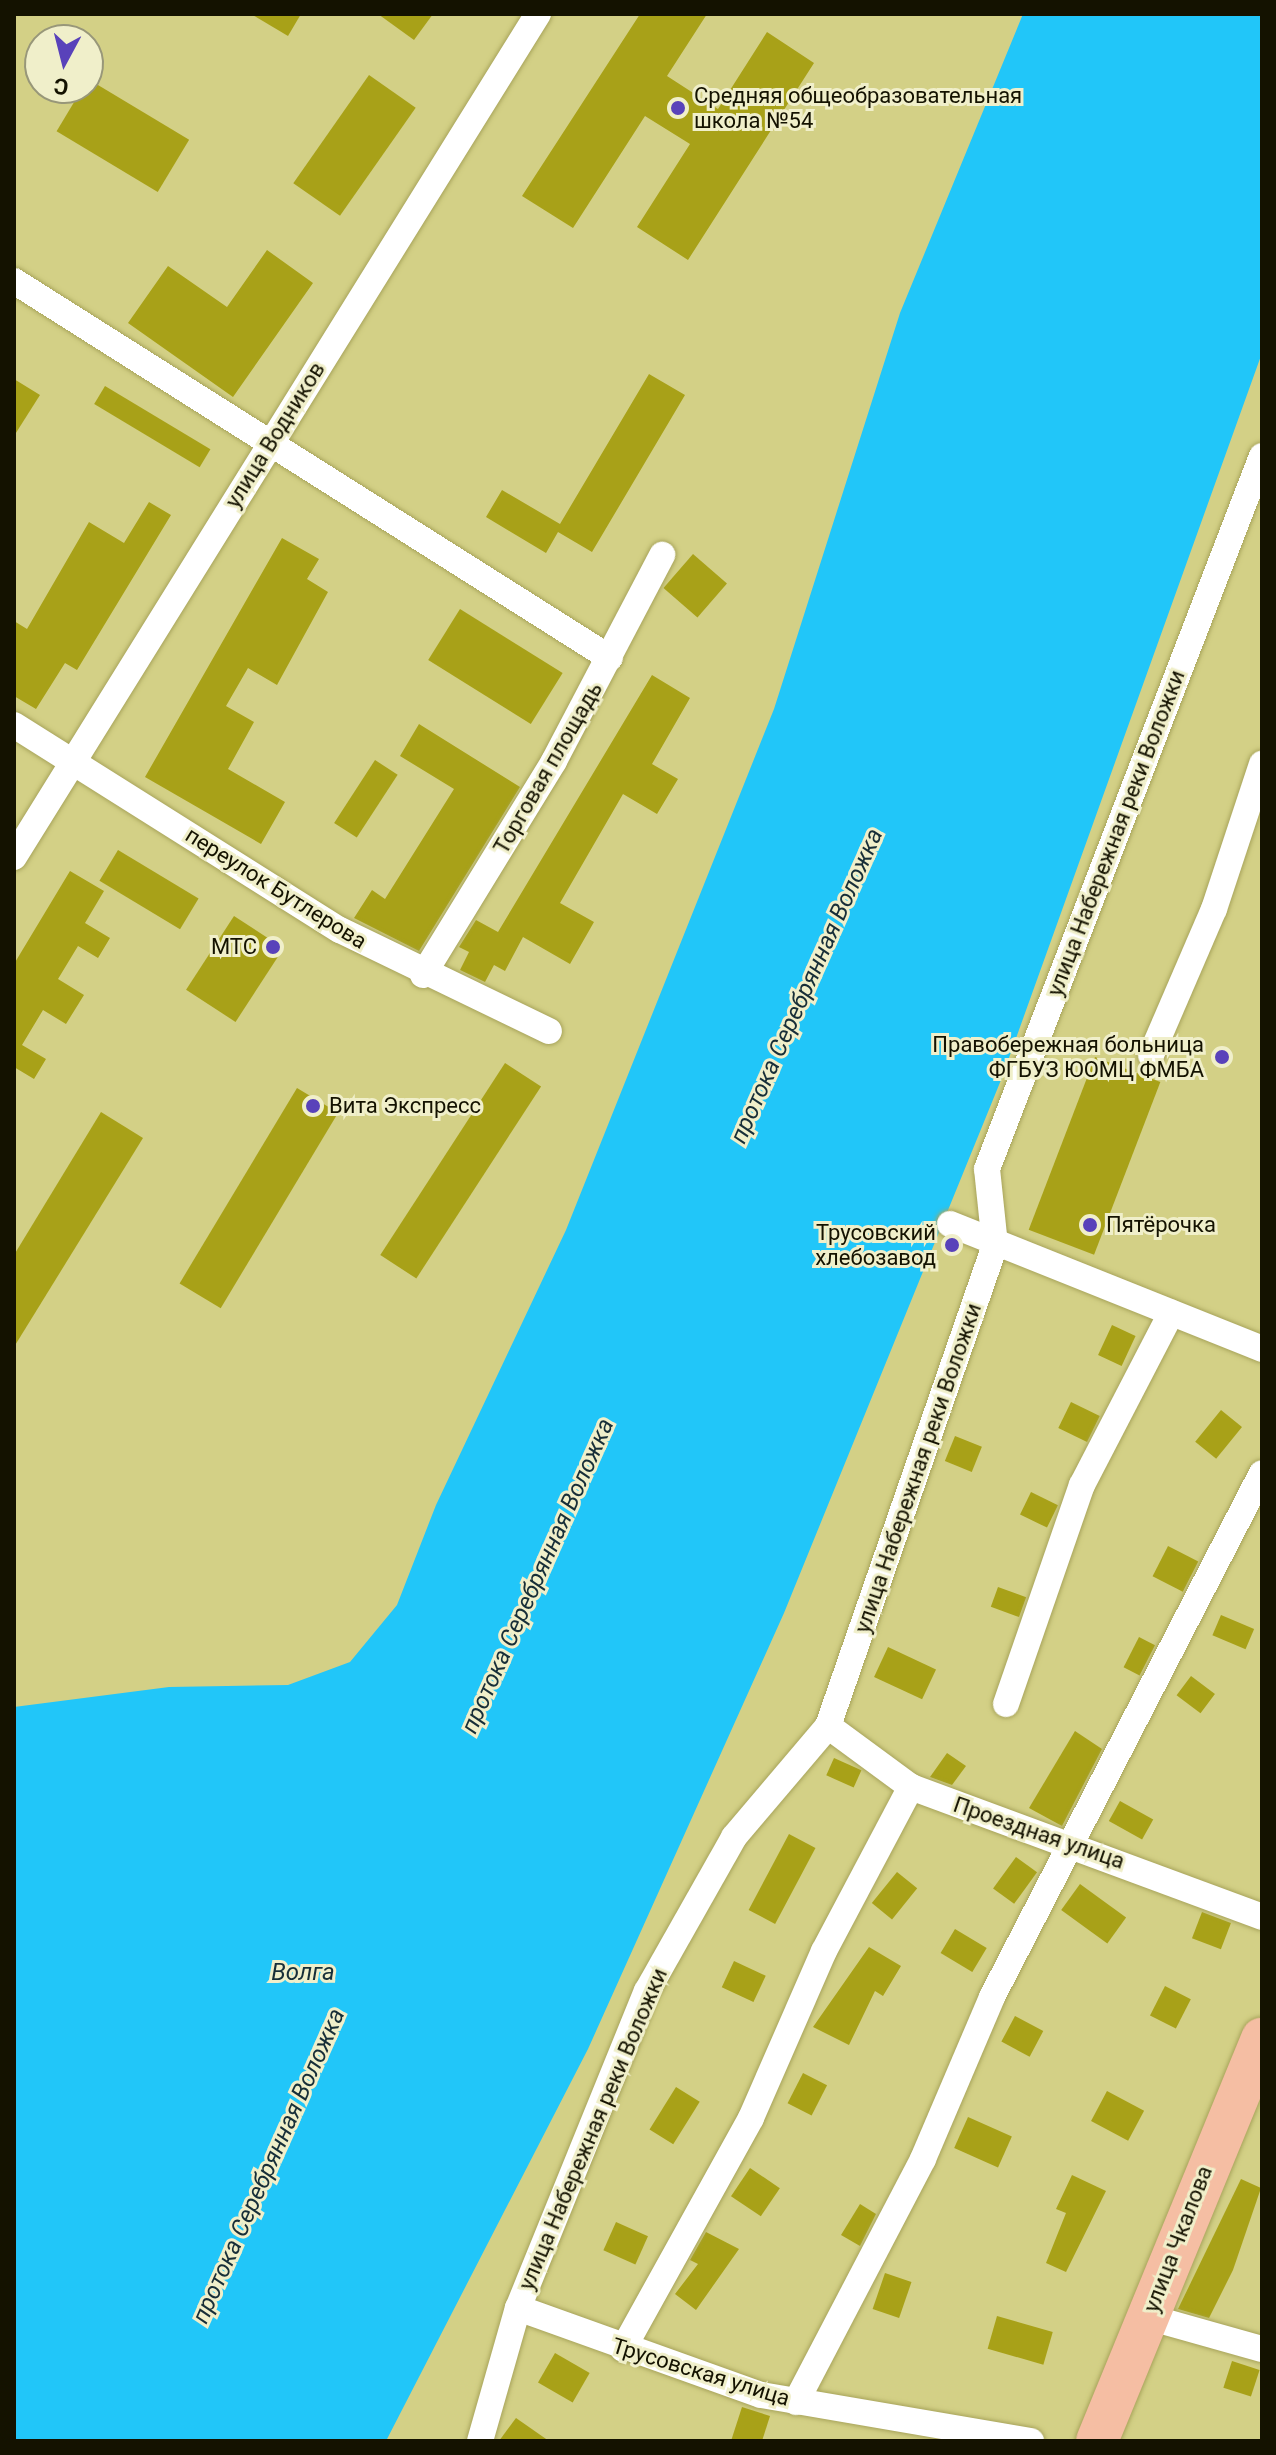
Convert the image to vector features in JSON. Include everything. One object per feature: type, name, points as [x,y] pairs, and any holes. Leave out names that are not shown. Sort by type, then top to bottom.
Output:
[{"type":"main road","name":"улица Чкалова","points":[[1097,2441],[1262,2038]]},
{"type":"street","name":"улица Водников","points":[[14,857],[538,14]]},
{"type":"street","points":[[14,281],[610,658]]},
{"type":"street","name":"улица Набережная реки Воложки","points":[[480,2441],[518,2308],[647,1991],[734,1837],[828,1726],[995,1245],[987,1169],[1262,456]]},
{"type":"street","name":"Торговая площадь","points":[[423,975],[610,658],[662,555]]},
{"type":"street","name":"переулок Бутлерова","points":[[14,725],[423,975],[549,1031]]},
{"type":"street","points":[[1151,1055],[1214,909],[1262,764]]},
{"type":"street","points":[[950,1224],[995,1245],[1262,1349]]},
{"type":"street","points":[[1006,1704],[1082,1485],[1171,1313]]},
{"type":"street","points":[[796,2402],[923,2159],[992,1997],[1077,1842],[1262,1473]]},
{"type":"street","name":"Проездная улица","points":[[828,1726],[911,1787],[1077,1842],[1262,1917]]},
{"type":"street","points":[[623,2349],[751,2118],[824,1951],[911,1787]]},
{"type":"street","name":"Трусовская улица","points":[[518,2308],[623,2349],[796,2402],[1031,2441]]},
{"type":"street","points":[[1148,2317],[1262,2349]]},
{"type":"water","name":"Волга","points":[[1023,14],[1262,14],[1262,353],[1001,1080],[784,1613],[588,2049],[386,2441],[14,2441],[14,1707],[169,1687],[288,1685],[350,1662],[397,1605],[436,1505],[566,1230],[774,709],[900,313]]},
{"type":"building","points":[[251,14],[301,14],[288,36]]},
{"type":"building","points":[[378,14],[433,14],[414,40]]},
{"type":"building","points":[[640,14],[707,14],[667,76],[718,109],[767,32],[814,63],[688,260],[637,227],[690,144],[645,116],[573,228],[522,196]]},
{"type":"building","points":[[369,75],[416,108],[340,216],[293,183]]},
{"type":"building","points":[[104,89],[189,140],[158,192],[57,131],[73,104],[104,104]]},
{"type":"building","points":[[267,250],[313,283],[233,397],[128,323],[168,266],[227,307]]},
{"type":"building","points":[[649,374],[685,395],[592,552],[558,532],[546,553],[486,517],[502,490],[560,524]]},
{"type":"building","points":[[14,379],[40,395],[14,436]]},
{"type":"building","points":[[105,386],[210,449],[200,467],[94,404]]},
{"type":"building","points":[[149,502],[171,515],[77,670],[65,663],[36,709],[14,696],[14,621],[27,629],[89,522],[124,543]]},
{"type":"building","points":[[282,538],[319,559],[307,579],[328,592],[277,685],[248,668],[226,706],[254,722],[228,769],[285,802],[261,844],[145,777]]},
{"type":"building","points":[[693,554],[727,584],[697,617],[663,588]]},
{"type":"building","points":[[460,609],[563,673],[531,724],[428,660]]},
{"type":"building","points":[[652,675],[690,698],[652,764],[678,779],[657,814],[623,794],[560,903],[594,922],[570,964],[523,937],[505,971],[494,965],[485,982],[460,970],[469,952],[459,947],[476,920],[498,932]]},
{"type":"building","points":[[419,724],[520,787],[419,951],[354,918],[372,890],[385,899],[454,789],[400,756]]},
{"type":"building","points":[[375,760],[398,775],[357,838],[334,823]]},
{"type":"building","points":[[118,850],[199,898],[180,929],[99,881]]},
{"type":"building","points":[[70,871],[104,891],[85,923],[110,938],[98,958],[78,946],[58,979],[84,995],[66,1024],[43,1010],[22,1045],[46,1059],[34,1079],[14,1067],[14,964]]},
{"type":"building","points":[[234,916],[283,948],[236,1022],[186,990]]},
{"type":"building","points":[[1095,1057],[1160,1082],[1094,1255],[1029,1230]]},
{"type":"building","points":[[505,1063],[541,1086],[416,1278],[380,1255]]},
{"type":"building","points":[[297,1088],[338,1113],[221,1308],[180,1283]]},
{"type":"building","points":[[101,1112],[143,1138],[14,1347],[14,1255]]},
{"type":"building","points":[[1112,1325],[1136,1336],[1122,1366],[1098,1355]]},
{"type":"building","points":[[1071,1402],[1100,1416],[1087,1442],[1058,1428]]},
{"type":"building","points":[[1221,1410],[1242,1427],[1216,1459],[1195,1442]]},
{"type":"building","points":[[955,1436],[982,1447],[972,1472],[945,1461]]},
{"type":"building","points":[[1031,1492],[1058,1505],[1047,1528],[1020,1514]]},
{"type":"building","points":[[1168,1546],[1198,1561],[1183,1592],[1153,1576]]},
{"type":"building","points":[[998,1587],[1026,1597],[1019,1617],[991,1607]]},
{"type":"building","points":[[1221,1615],[1254,1629],[1246,1649],[1212,1635]]},
{"type":"building","points":[[1139,1637],[1155,1645],[1140,1675],[1124,1667]]},
{"type":"building","points":[[888,1647],[936,1669],[922,1699],[874,1677]]},
{"type":"building","points":[[1191,1676],[1215,1694],[1201,1713],[1177,1695]]},
{"type":"building","points":[[1075,1731],[1102,1749],[1062,1826],[1029,1808]]},
{"type":"building","points":[[947,1753],[966,1766],[952,1785],[930,1777]]},
{"type":"building","points":[[834,1758],[861,1770],[854,1788],[826,1775]]},
{"type":"building","points":[[1120,1801],[1153,1819],[1142,1840],[1109,1821]]},
{"type":"building","points":[[789,1834],[815,1848],[775,1924],[749,1910]]},
{"type":"building","points":[[1016,1857],[1037,1872],[1014,1904],[993,1889]]},
{"type":"building","points":[[897,1872],[917,1888],[892,1919],[872,1903]]},
{"type":"building","points":[[1080,1884],[1126,1918],[1107,1943],[1061,1910]]},
{"type":"building","points":[[1202,1912],[1231,1923],[1221,1949],[1192,1938]]},
{"type":"building","points":[[955,1929],[987,1948],[972,1972],[941,1953]]},
{"type":"building","points":[[869,1947],[901,1966],[883,1996],[875,1991],[849,2045],[813,2027]]},
{"type":"building","points":[[734,1961],[766,1976],[753,2002],[722,1987]]},
{"type":"building","points":[[1165,1986],[1191,1999],[1176,2029],[1150,2015]]},
{"type":"building","points":[[1015,2016],[1043,2031],[1030,2057],[1001,2042]]},
{"type":"building","points":[[803,2073],[827,2085],[812,2116],[788,2103]]},
{"type":"building","points":[[676,2087],[700,2102],[673,2144],[650,2129]]},
{"type":"building","points":[[1107,2091],[1144,2111],[1128,2141],[1091,2121]]},
{"type":"building","points":[[968,2117],[1012,2137],[998,2168],[954,2148]]},
{"type":"building","points":[[750,2168],[780,2188],[761,2216],[731,2196]]},
{"type":"building","points":[[1072,2175],[1106,2191],[1066,2272],[1046,2263],[1066,2213],[1056,2209]]},
{"type":"building","points":[[1241,2179],[1261,2188],[1233,2270],[1209,2318],[1178,2309]]},
{"type":"building","points":[[860,2204],[876,2214],[860,2246],[841,2235]]},
{"type":"building","points":[[616,2222],[648,2236],[635,2265],[603,2250]]},
{"type":"building","points":[[706,2232],[739,2249],[696,2310],[675,2294],[698,2264],[690,2260]]},
{"type":"building","points":[[885,2273],[911,2282],[899,2318],[873,2309]]},
{"type":"building","points":[[997,2316],[1053,2332],[1043,2365],[988,2349]]},
{"type":"building","points":[[555,2353],[590,2373],[573,2402],[538,2382]]},
{"type":"building","points":[[1232,2361],[1260,2370],[1251,2397],[1223,2388]]},
{"type":"building","points":[[742,2407],[770,2416],[762,2441],[731,2441]]},
{"type":"building","points":[[516,2418],[549,2441],[499,2441]]},
{"type":"place","name":"Средняя общеобразовательная школа №54","points":[[678,108]]},
{"type":"place","name":"МТС","points":[[273,947]]},
{"type":"place","name":"Правобережная больница ФГБУЗ ЮОМЦ ФМБА","points":[[1222,1057]]},
{"type":"place","name":"Вита Экспресс","points":[[313,1106]]},
{"type":"place","name":"Пятёрочка","points":[[1090,1225]]},
{"type":"place","name":"Трусовский хлебозавод","points":[[952,1245]]},
{"type":"water label","name":"протока Серебрянная Воложка","points":[[807,986]]},
{"type":"water label","name":"протока Серебрянная Воложка","points":[[538,1576]]},
{"type":"water label","name":"протока Серебрянная Воложка","points":[[269,2166]]}]
